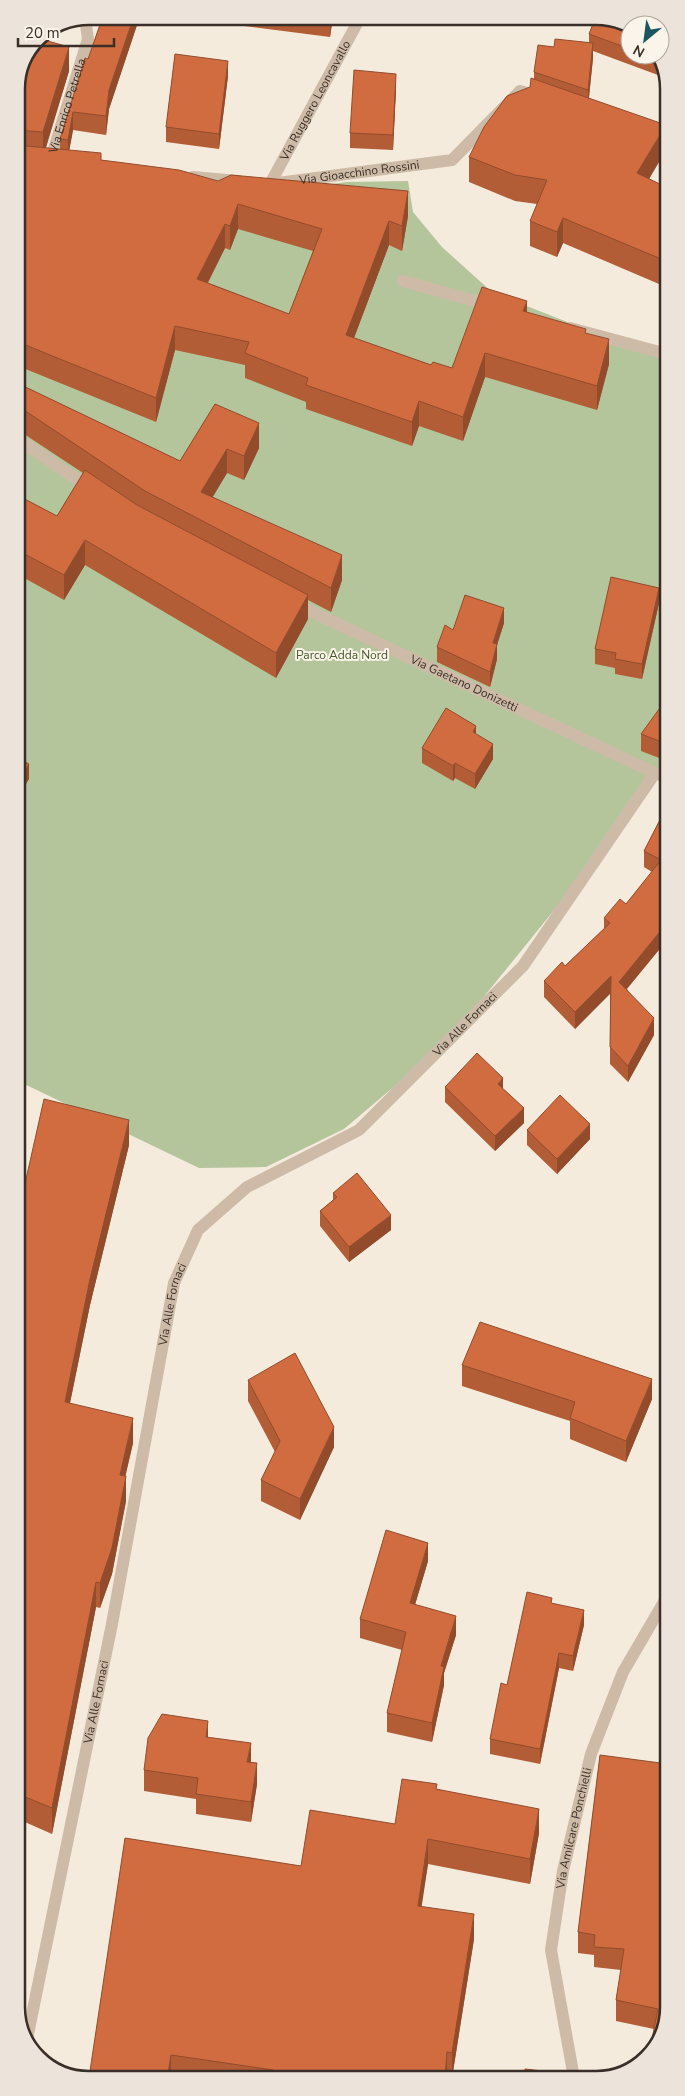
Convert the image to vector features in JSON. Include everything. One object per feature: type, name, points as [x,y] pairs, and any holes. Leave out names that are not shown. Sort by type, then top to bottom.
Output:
[{"type":"street","name":"Via Enrico Petrella","points":[[33,163],[54,165],[88,39],[87,25]]},
{"type":"street","name":"Via Ruggero Leoncavallo","points":[[260,183],[356,25]]},
{"type":"street","name":"Via Gioacchino Rossini","points":[[183,176],[260,183],[452,160],[520,91],[548,100]]},
{"type":"street","points":[[402,281],[506,310]]},
{"type":"street","points":[[554,323],[660,352]]},
{"type":"street","points":[[25,443],[103,496]]},
{"type":"street","name":"Via Gaetano Donizetti","points":[[286,599],[654,773]]},
{"type":"street","points":[[654,773],[660,775]]},
{"type":"street","name":"Via Alle Fornaci","points":[[29,2029],[112,1624],[174,1284],[198,1230],[247,1187],[359,1130],[522,966],[654,773]]},
{"type":"street","name":"Via Amilcare Ponchielli","points":[[573,2071],[551,1950],[562,1871],[594,1745],[623,1672],[660,1609]]},
{"type":"green space","name":"Parco Adda Nord","points":[[25,167],[282,190],[347,182],[408,181],[413,212],[442,247],[493,293],[660,358],[660,776],[640,804],[448,1041],[344,1129],[266,1167],[199,1168],[25,1084]]},
{"type":"building","points":[[100,25],[131,25],[109,90],[106,116],[73,112],[68,140],[60,139],[85,58],[88,59]]},
{"type":"building","points":[[592,25],[609,26],[620,30],[620,45],[589,34]]},
{"type":"building","points":[[555,39],[593,43],[588,90],[534,72],[538,45],[554,47]]},
{"type":"building","points":[[47,41],[69,47],[43,132],[25,131],[25,89],[26,76],[30,64],[36,53]]},
{"type":"building","points":[[175,54],[228,61],[219,134],[166,127]]},
{"type":"building","points":[[354,70],[396,74],[393,135],[350,133]]},
{"type":"building","points":[[531,78],[660,123],[660,135],[637,173],[660,184],[660,258],[563,218],[557,232],[530,221],[547,180],[515,175],[469,157],[484,127],[507,96],[530,87]]},
{"type":"building","points":[[25,146],[101,153],[101,160],[179,170],[218,181],[231,175],[408,191],[402,226],[389,221],[346,335],[431,365],[433,362],[452,368],[482,287],[527,301],[523,311],[586,329],[585,333],[609,339],[597,386],[485,353],[463,417],[419,401],[412,422],[306,385],[308,378],[245,353],[249,342],[175,326],[156,398],[25,345]],"holes":[[[238,204],[322,229],[289,314],[197,279],[225,224],[230,226]]]},
{"type":"building","points":[[25,387],[180,461],[215,404],[259,423],[244,456],[227,449],[201,492],[342,555],[331,588],[145,491],[25,411]]},
{"type":"building","points":[[85,470],[137,505],[308,595],[276,653],[85,540],[64,575],[25,554],[25,499],[57,516]]},
{"type":"building","points":[[611,577],[659,588],[642,664],[615,659],[616,653],[595,649]]},
{"type":"building","points":[[465,595],[504,608],[493,643],[497,644],[490,672],[437,647],[445,625],[453,630]]},
{"type":"building","points":[[446,708],[476,726],[473,732],[493,744],[475,774],[455,763],[453,766],[422,748]]},
{"type":"building","points":[[660,708],[660,741],[641,734]]},
{"type":"building","points":[[25,762],[29,764],[25,771]]},
{"type":"building","points":[[660,820],[660,859],[644,851]]},
{"type":"building","points":[[660,861],[660,932],[619,982],[654,1018],[628,1066],[610,1047],[611,976],[575,1012],[544,981],[562,962],[565,966],[610,923],[604,918],[620,899],[626,904]]},
{"type":"building","points":[[477,1053],[503,1078],[498,1084],[524,1108],[495,1136],[445,1087]]},
{"type":"building","points":[[560,1095],[590,1124],[557,1159],[527,1130]]},
{"type":"building","points":[[44,1099],[129,1120],[90,1279],[65,1402],[133,1418],[120,1475],[126,1476],[112,1548],[100,1583],[96,1582],[52,1808],[25,1797],[25,1184]]},
{"type":"building","points":[[357,1173],[391,1215],[349,1247],[320,1211],[337,1197],[333,1193]]},
{"type":"building","points":[[480,1322],[652,1379],[626,1441],[570,1418],[575,1402],[462,1365]]},
{"type":"building","points":[[295,1353],[334,1427],[300,1499],[261,1480],[280,1441],[248,1380]]},
{"type":"building","points":[[386,1530],[428,1543],[410,1603],[456,1616],[441,1666],[444,1667],[432,1723],[387,1713],[406,1632],[360,1619]]},
{"type":"building","points":[[527,1592],[552,1598],[551,1603],[584,1610],[573,1656],[559,1653],[540,1749],[490,1739],[501,1683],[507,1685]]},
{"type":"building","points":[[162,1714],[208,1721],[206,1737],[251,1743],[247,1762],[257,1763],[251,1802],[196,1794],[198,1778],[144,1770],[148,1738]]},
{"type":"building","points":[[600,1755],[660,1763],[660,2008],[657,2028],[652,2037],[658,2009],[616,2000],[624,1949],[594,1947],[595,1935],[578,1932]]},
{"type":"building","points":[[402,1779],[437,1784],[436,1789],[539,1809],[530,1859],[428,1839],[418,1906],[474,1914],[452,2053],[447,2052],[446,2071],[273,2071],[171,2055],[168,2071],[90,2071],[125,1838],[301,1866],[310,1810],[395,1824]]},
{"type":"building","points":[[525,2069],[542,2071],[525,2071]]}]
